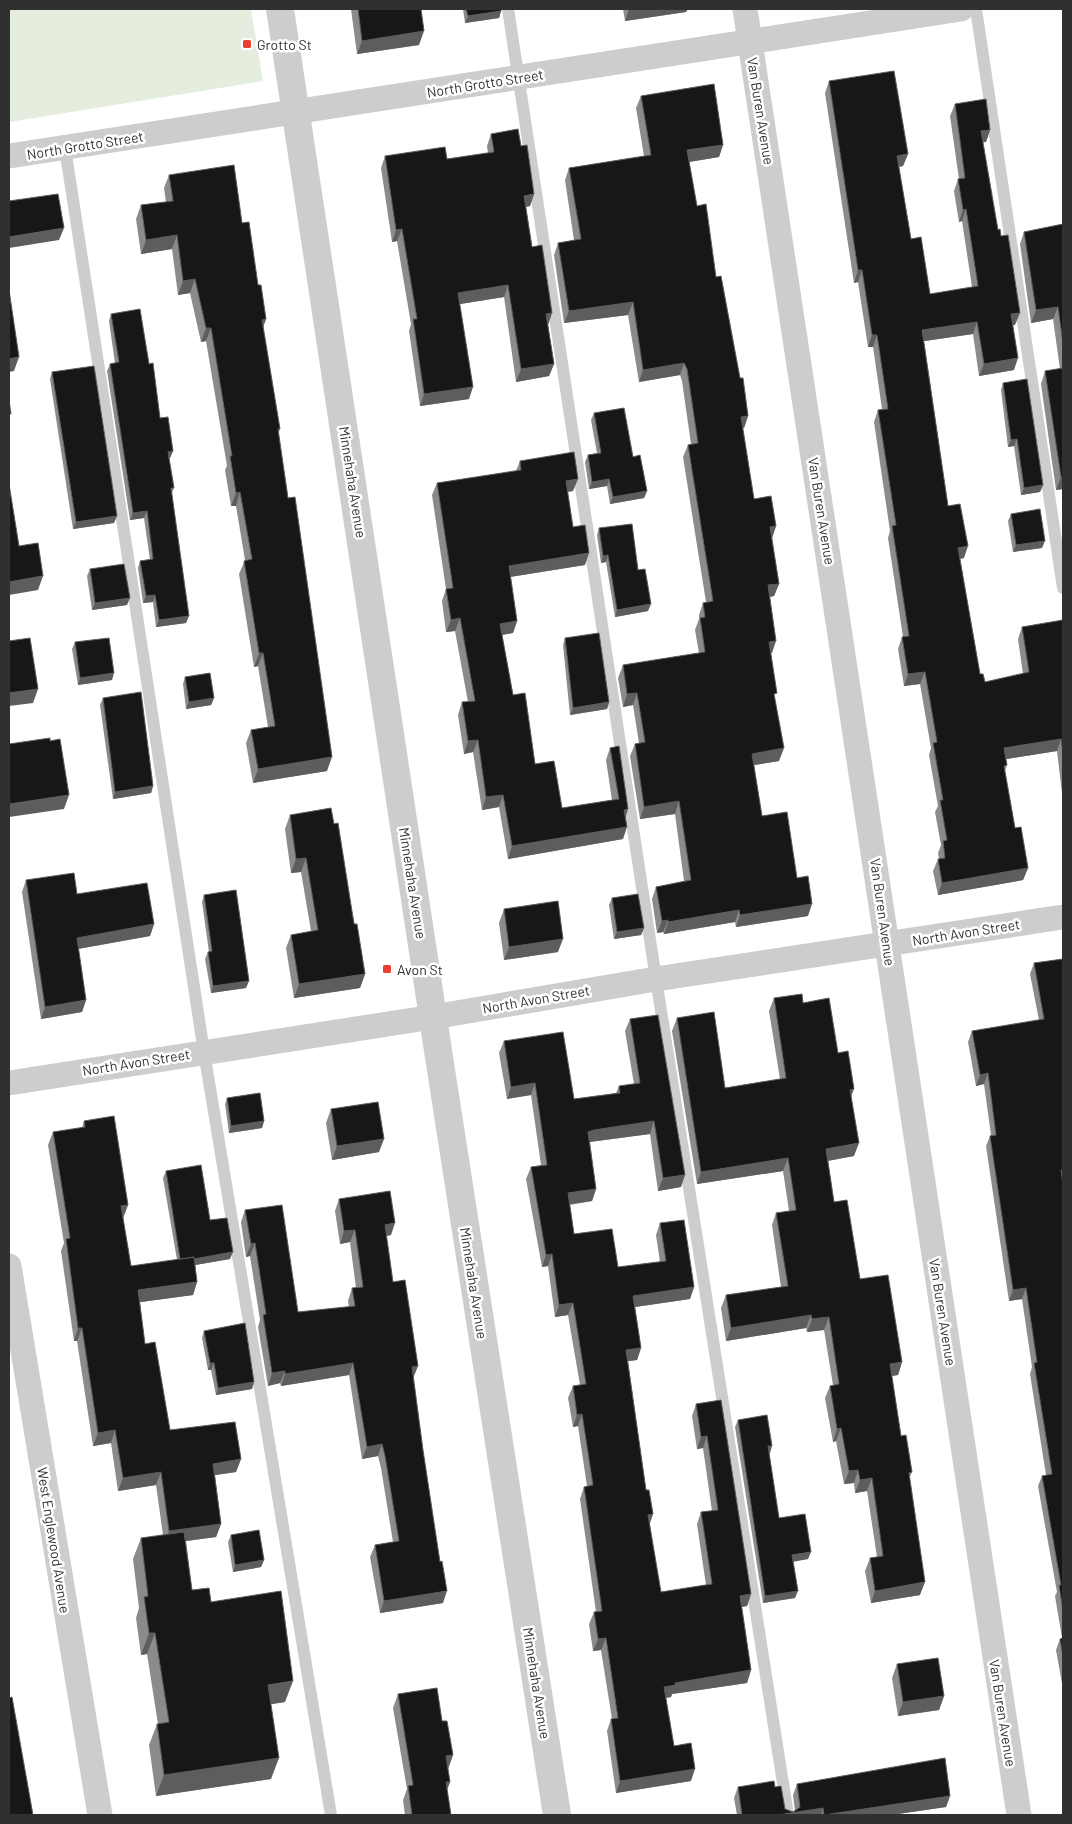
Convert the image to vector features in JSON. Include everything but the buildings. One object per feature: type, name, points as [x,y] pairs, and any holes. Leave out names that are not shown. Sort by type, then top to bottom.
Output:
[{"type":"street","name":"Minnehaha Avenue","points":[[280,9],[433,1017],[557,1815]]},
{"type":"street","name":"Van Buren Avenue","points":[[745,9],[888,944],[1018,1815]]},
{"type":"street","name":"North Grotto Street","points":[[9,156],[961,9]]},
{"type":"street","name":"North Avon Street","points":[[9,1082],[433,1017],[656,979],[1063,917]]},
{"type":"street","name":"West Englewood Avenue","points":[[9,1266],[100,1815]]},
{"type":"lane","points":[[508,9],[656,979],[788,1815]]},
{"type":"lane","points":[[976,9],[1063,588]]},
{"type":"lane","points":[[65,148],[204,1052],[331,1815]]},
{"type":"green space","points":[[9,9],[251,9],[263,81],[9,122]]},
{"type":"place","name":"Grotto St","points":[[247,44]]},
{"type":"place","name":"Avon St","points":[[387,969]]}]
